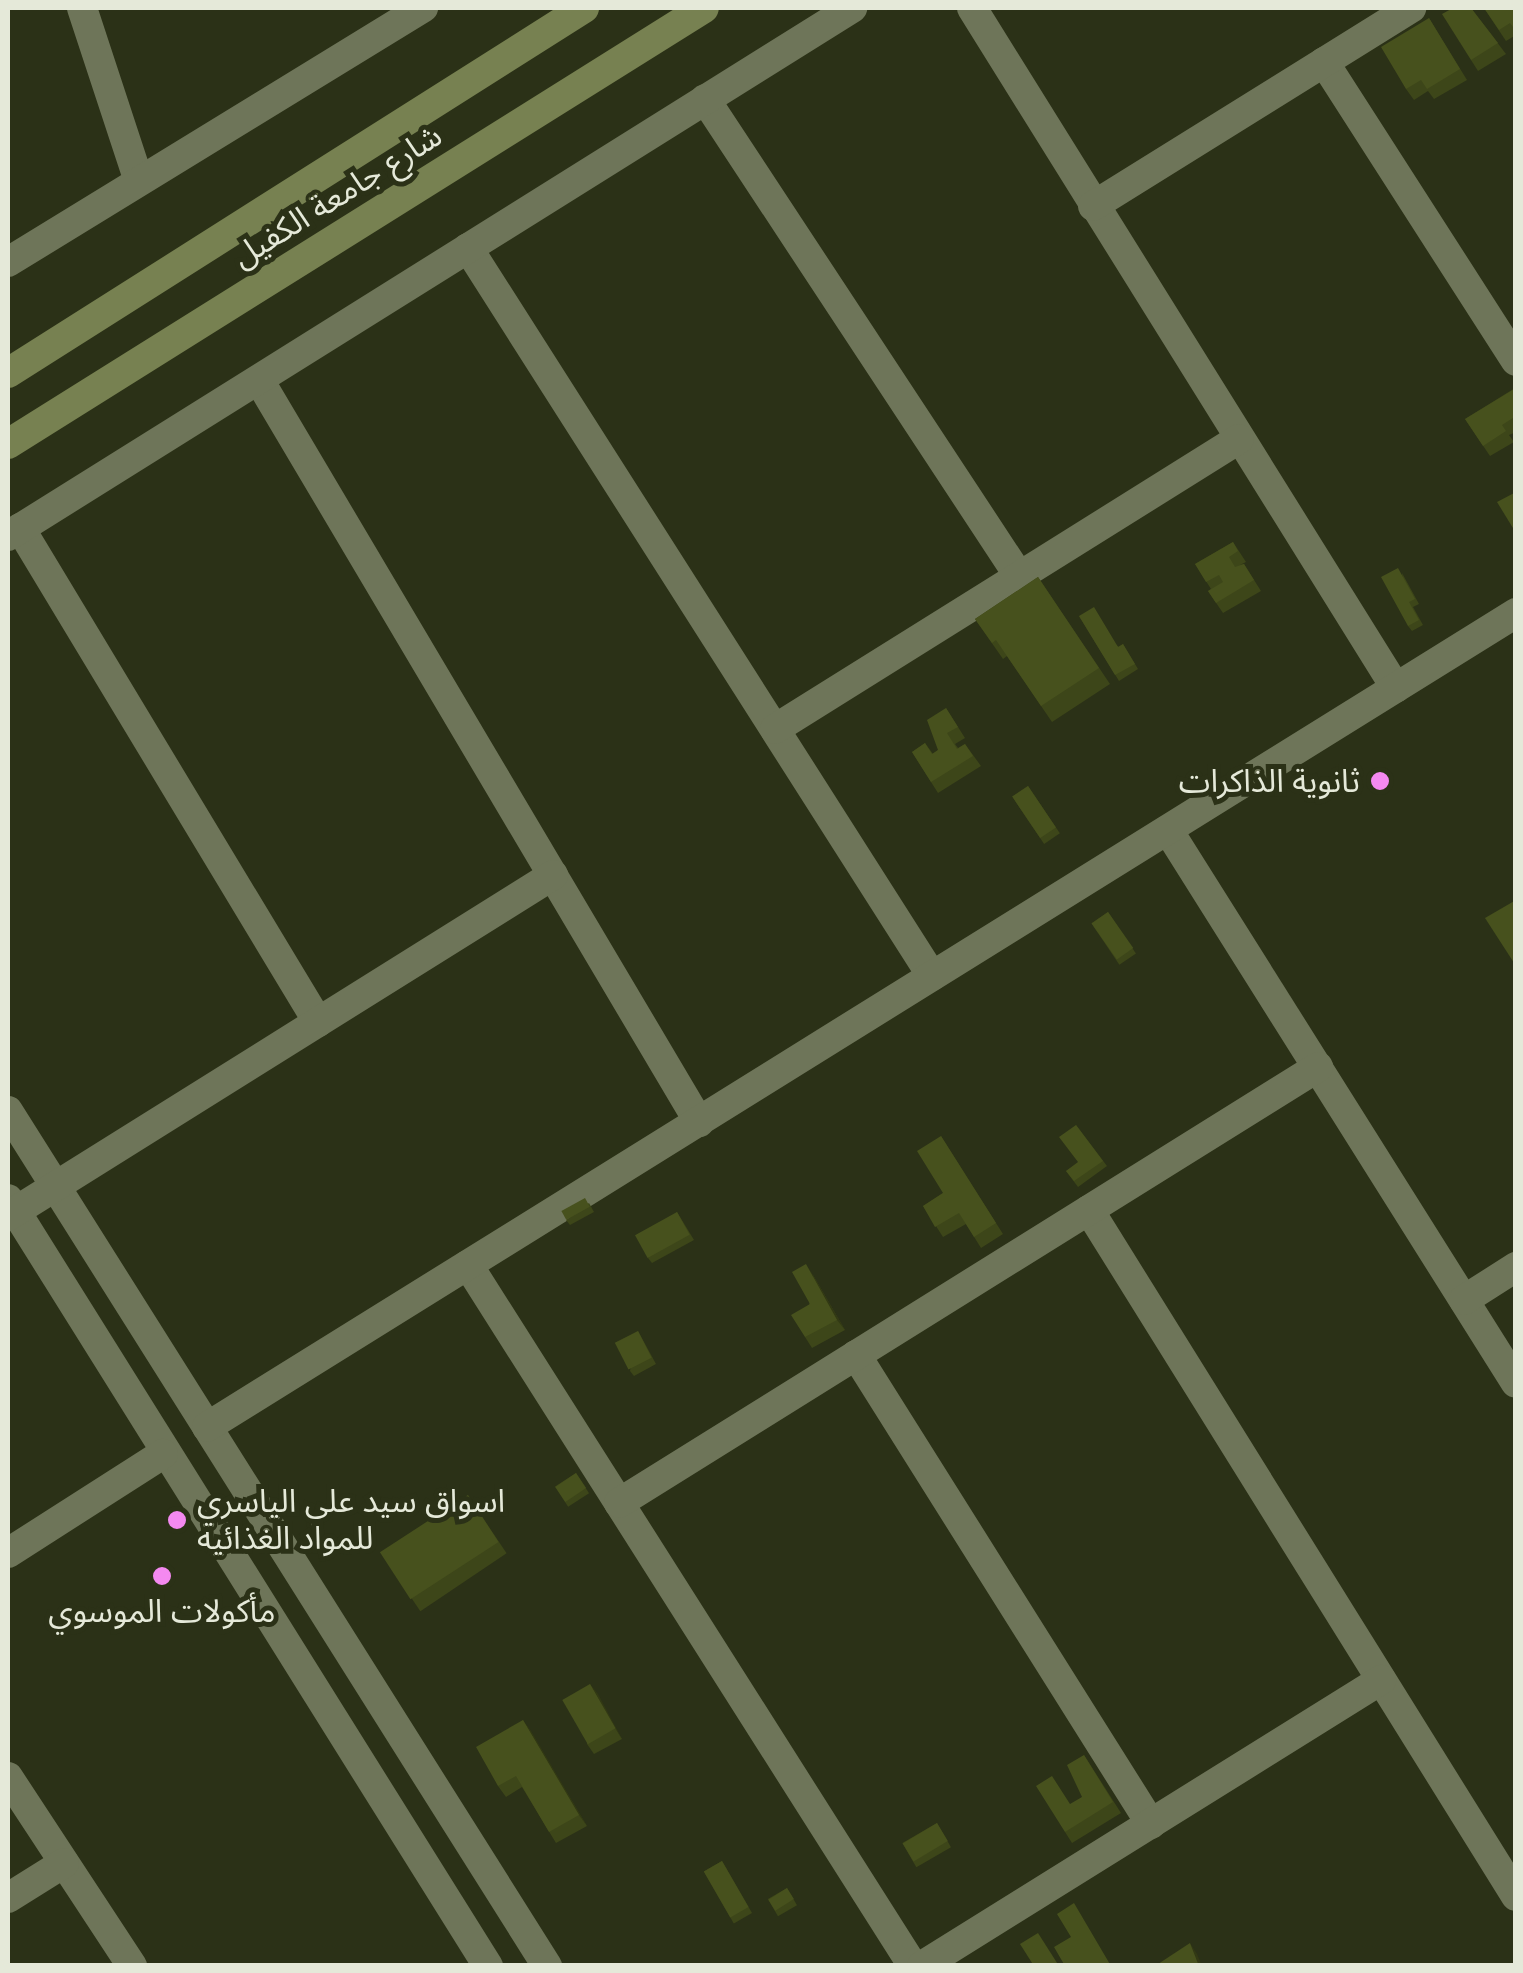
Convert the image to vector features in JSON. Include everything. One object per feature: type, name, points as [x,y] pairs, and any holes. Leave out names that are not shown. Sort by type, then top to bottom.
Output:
[{"type":"main road","name":"شارع جامعة الكفيل","points":[[8,372],[584,8]]},
{"type":"main road","name":"شارع جامعة الكفيل","points":[[8,444],[704,8]]},
{"type":"street","points":[[82,8],[139,181]]},
{"type":"street","points":[[8,262],[139,181],[372,22],[423,8]]},
{"type":"street","points":[[318,1022],[14,532],[852,8]]},
{"type":"street","points":[[972,8],[1396,688]]},
{"type":"street","points":[[1093,206],[1411,8]]},
{"type":"street","points":[[1324,62],[1516,361]]},
{"type":"street","points":[[706,100],[1019,576]]},
{"type":"street","points":[[468,248],[932,976]]},
{"type":"street","points":[[259,380],[698,1122]]},
{"type":"street","points":[[775,729],[1240,439]]},
{"type":"street","points":[[206,1427],[1516,613]]},
{"type":"street","points":[[1168,830],[1516,1383]]},
{"type":"street","points":[[488,1966],[10,1209],[55,1187],[552,876]]},
{"type":"street","points":[[619,1503],[1318,1068]]},
{"type":"street","points":[[8,1112],[547,1966]]},
{"type":"street","points":[[1089,1210],[1516,1896]]},
{"type":"street","points":[[468,1265],[913,1966]]},
{"type":"street","points":[[1464,1300],[1516,1267]]},
{"type":"street","points":[[856,1356],[1151,1824]]},
{"type":"street","points":[[8,1552],[162,1454]]},
{"type":"street","points":[[922,1966],[1382,1680]]},
{"type":"street","points":[[8,1776],[132,1966]]},
{"type":"street","points":[[8,1898],[64,1863]]},
{"type":"building","points":[[1453,8],[1471,8],[1498,43],[1471,60],[1442,14]]},
{"type":"building","points":[[1484,8],[1516,8],[1516,31],[1510,23],[1499,30]]},
{"type":"building","points":[[1429,18],[1460,69],[1427,89],[1421,80],[1406,89],[1381,47]]},
{"type":"building","points":[[1516,388],[1516,416],[1502,425],[1506,431],[1483,446],[1465,419]]},
{"type":"building","points":[[1516,492],[1516,533],[1497,502]]},
{"type":"building","points":[[1233,542],[1238,551],[1229,557],[1235,567],[1244,564],[1254,580],[1216,603],[1208,591],[1223,582],[1219,575],[1206,582],[1195,564]]},
{"type":"building","points":[[1398,568],[1415,599],[1409,602],[1419,620],[1408,626],[1381,577]]},
{"type":"building","points":[[1038,577],[1099,668],[1041,706],[996,640],[992,643],[975,619]]},
{"type":"building","points":[[1094,607],[1118,647],[1123,644],[1135,664],[1115,675],[1079,616]]},
{"type":"building","points":[[946,708],[958,727],[947,733],[957,749],[965,744],[973,756],[931,782],[912,752],[925,743],[932,754],[938,750],[927,720]]},
{"type":"building","points":[[1028,786],[1056,827],[1040,838],[1012,797]]},
{"type":"building","points":[[1516,900],[1516,966],[1485,918]]},
{"type":"building","points":[[1108,912],[1133,948],[1117,960],[1092,923]]},
{"type":"building","points":[[1076,1125],[1103,1161],[1074,1181],[1066,1171],[1078,1162],[1059,1137]]},
{"type":"building","points":[[941,1136],[996,1223],[974,1237],[959,1213],[935,1227],[923,1206],[943,1193],[917,1151]]},
{"type":"building","points":[[585,1198],[590,1207],[566,1220],[561,1211]]},
{"type":"building","points":[[677,1212],[690,1235],[648,1258],[635,1235]]},
{"type":"building","points":[[806,1264],[837,1320],[805,1337],[791,1315],[810,1304],[792,1272]]},
{"type":"building","points":[[638,1331],[652,1358],[628,1370],[615,1343]]},
{"type":"building","points":[[576,1473],[586,1488],[565,1502],[555,1487]]},
{"type":"building","points":[[468,1495],[498,1542],[410,1599],[380,1552]]},
{"type":"building","points":[[590,1684],[616,1728],[588,1744],[562,1700]]},
{"type":"building","points":[[523,1720],[579,1815],[549,1832],[516,1776],[498,1786],[476,1747]]},
{"type":"building","points":[[1084,1755],[1113,1802],[1065,1832],[1036,1786],[1052,1776],[1070,1804],[1082,1797],[1067,1765]]},
{"type":"building","points":[[937,1823],[948,1841],[914,1862],[903,1844]]},
{"type":"building","points":[[722,1861],[748,1907],[730,1917],[704,1872]]},
{"type":"building","points":[[787,1888],[794,1899],[775,1911],[768,1900]]},
{"type":"building","points":[[1074,1903],[1111,1966],[1065,1966],[1054,1947],[1071,1937],[1057,1914]]},
{"type":"building","points":[[1038,1933],[1059,1966],[1034,1966],[1020,1944]]},
{"type":"building","points":[[1190,1943],[1199,1966],[1155,1966]]},
{"type":"place","name":"ثانوية الذاكرات","points":[[1380,781]]},
{"type":"place","name":"اسواق سيد علي الياسري للمواد الغذائيه","points":[[177,1520]]},
{"type":"place","name":"مأكولات الموسوي","points":[[162,1576]]}]
